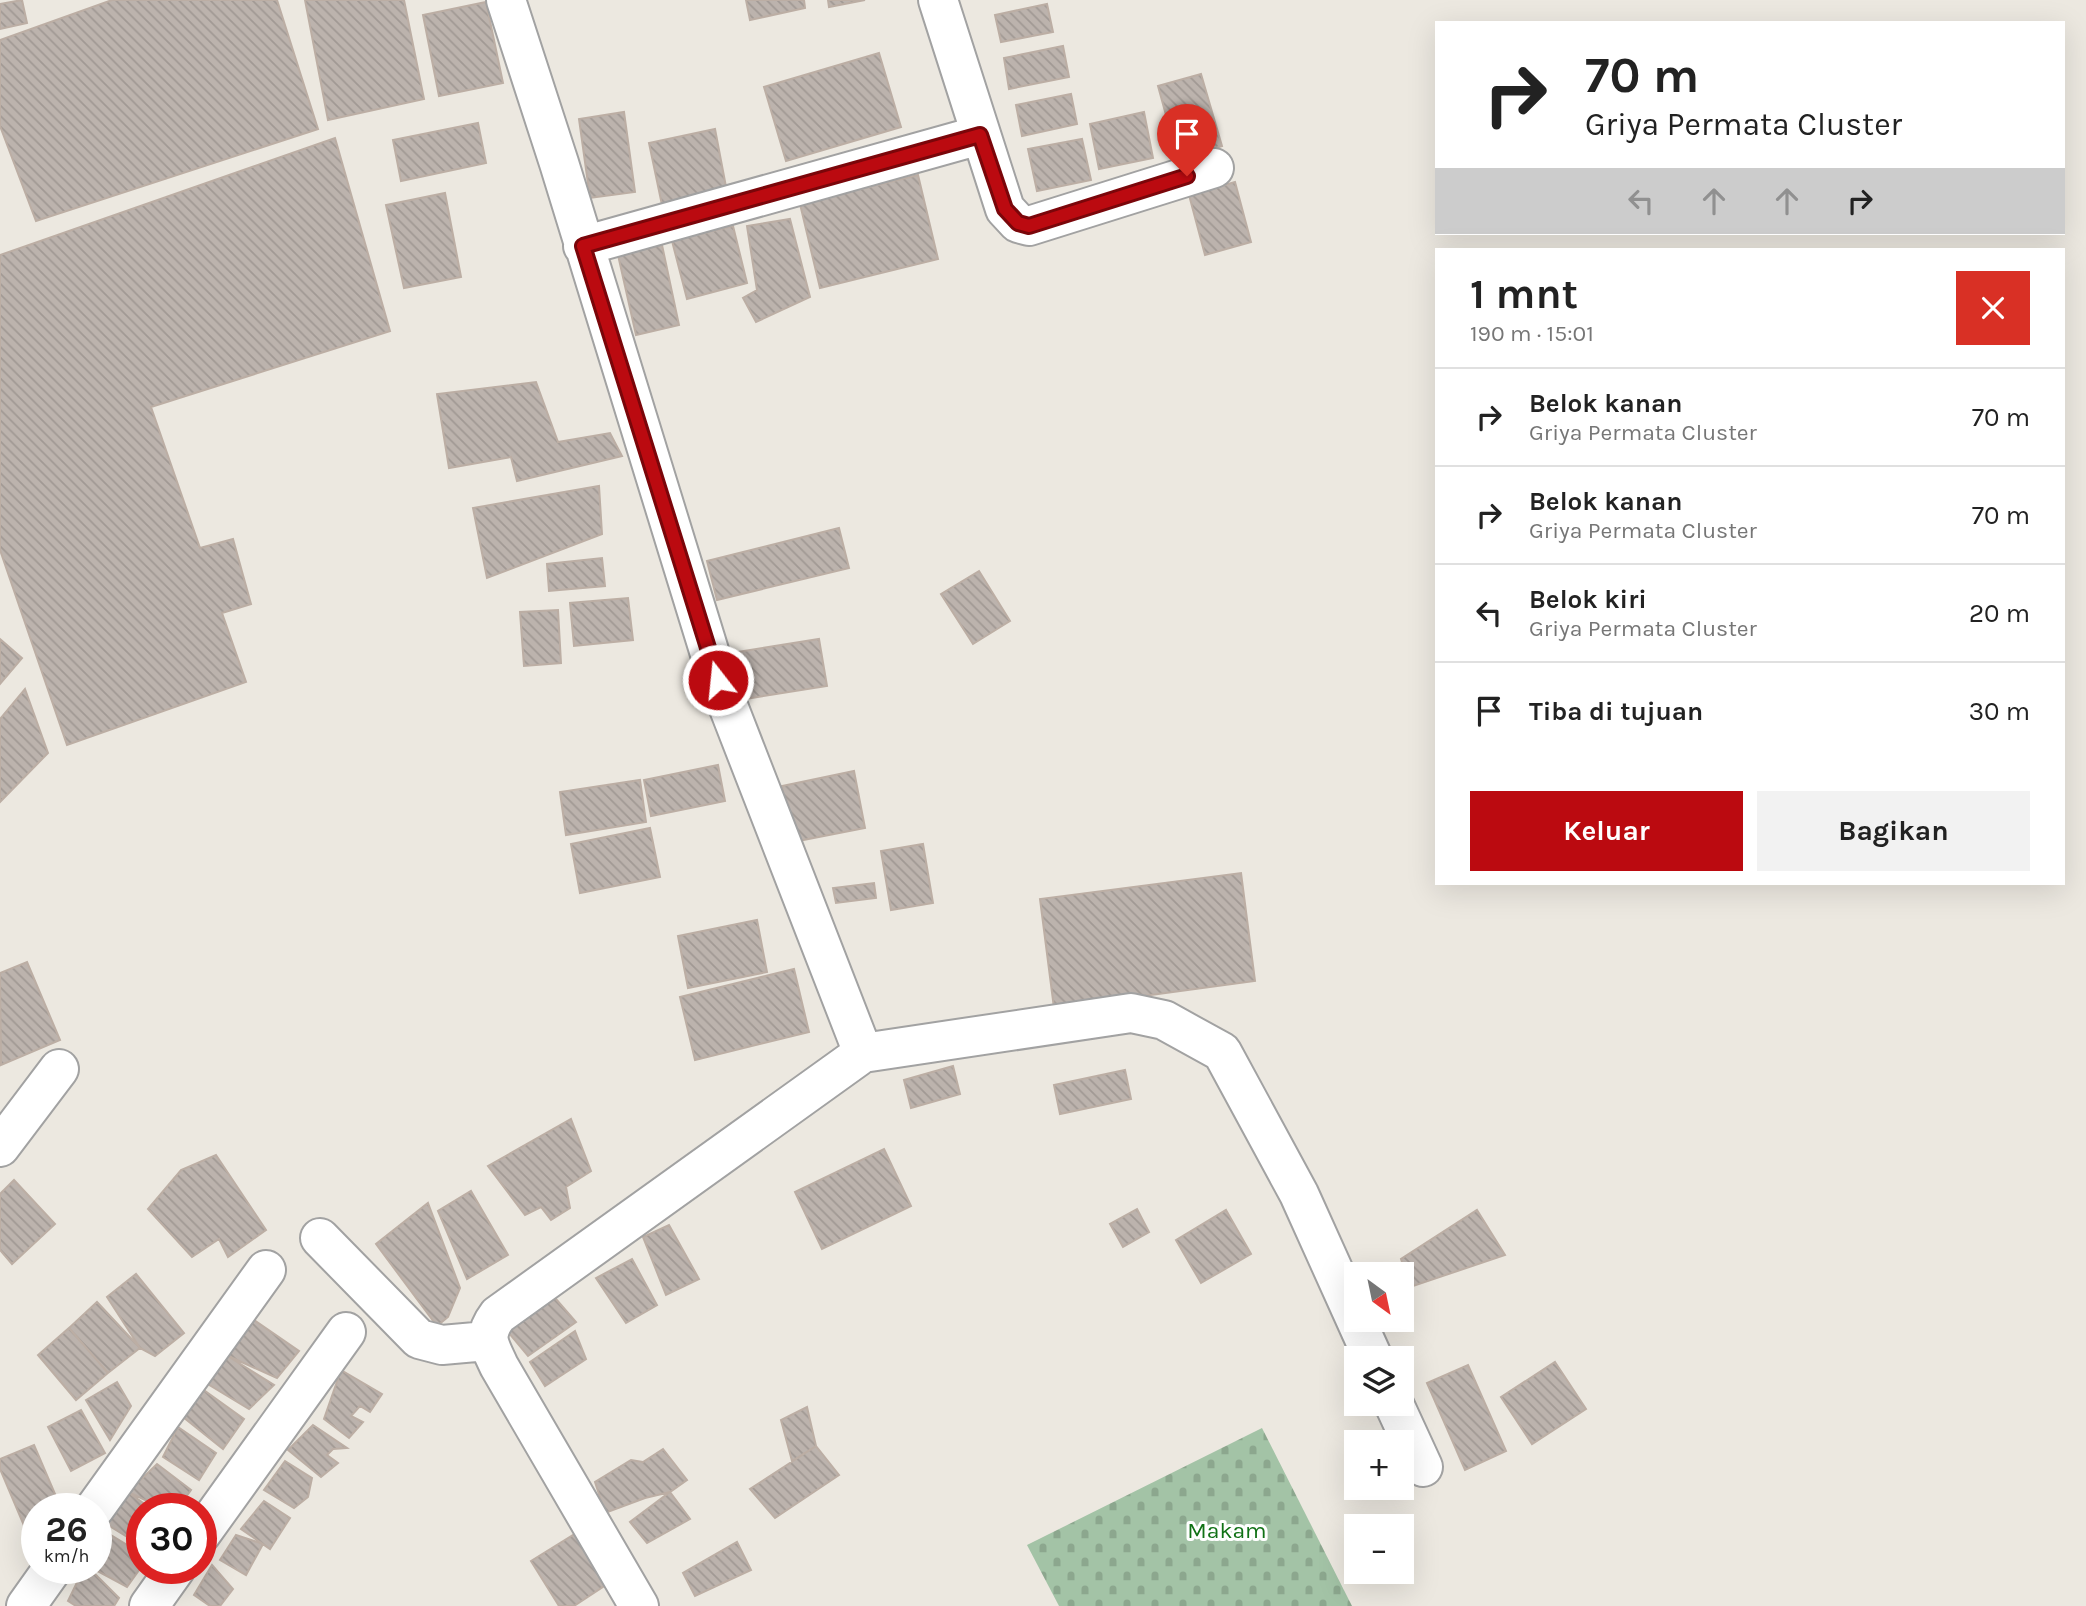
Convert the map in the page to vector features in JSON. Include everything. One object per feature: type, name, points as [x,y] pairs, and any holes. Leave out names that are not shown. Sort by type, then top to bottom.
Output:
[{"type":"street","points":[[506,0],[718,680],[863,1053]]},
{"type":"street","points":[[938,0],[1005,209],[1018,223],[1029,226],[1214,168]]},
{"type":"street","points":[[583,246],[980,135]]},
{"type":"street","points":[[639,1606],[499,1366],[487,1341],[491,1324],[498,1315],[863,1053],[1130,1013],[1164,1020],[1222,1052],[1299,1194],[1368,1346]]},
{"type":"street","points":[[0,1147],[59,1069]]},
{"type":"street","points":[[320,1238],[419,1339],[442,1345],[487,1341]]},
{"type":"street","points":[[106,1493],[266,1270]]},
{"type":"street","points":[[217,1512],[346,1332]]},
{"type":"street","points":[[1400,1416],[1423,1467]]},
{"type":"street","points":[[26,1606],[42,1584]]},
{"type":"street","points":[[149,1606],[165,1584]]},
{"type":"green space","name":"Makam","points":[[1262,1428],[1352,1606],[1059,1606],[1027,1545]]},
{"type":"building","points":[[22,0],[27,23],[0,29],[0,4]]},
{"type":"building","points":[[112,0],[277,0],[318,129],[36,221],[0,126],[0,40]]},
{"type":"building","points":[[305,0],[404,0],[424,99],[328,120]]},
{"type":"building","points":[[746,0],[804,0],[805,8],[750,20]]},
{"type":"building","points":[[828,0],[865,0],[829,7]]},
{"type":"building","points":[[486,2],[503,83],[439,96],[423,15]]},
{"type":"building","points":[[1047,4],[1053,32],[1001,42],[995,15]]},
{"type":"building","points":[[1063,46],[1069,77],[1009,89],[1004,58]]},
{"type":"building","points":[[879,53],[901,127],[786,161],[764,87]]},
{"type":"building","points":[[1201,74],[1222,146],[1178,159],[1158,86]]},
{"type":"building","points":[[1071,94],[1077,124],[1022,136],[1016,105]]},
{"type":"building","points":[[624,112],[635,192],[590,198],[579,119]]},
{"type":"building","points":[[1144,112],[1153,158],[1099,169],[1090,124]]},
{"type":"building","points":[[478,123],[486,163],[401,181],[393,140]]},
{"type":"building","points":[[715,129],[727,192],[662,205],[649,143]]},
{"type":"building","points":[[335,138],[390,331],[151,407],[200,548],[233,539],[251,604],[222,613],[246,682],[67,745],[0,550],[0,255]]},
{"type":"building","points":[[1082,139],[1091,180],[1037,191],[1028,149]]},
{"type":"building","points":[[918,175],[938,259],[820,288],[800,204]]},
{"type":"building","points":[[1235,182],[1251,242],[1205,255],[1189,195]]},
{"type":"building","points":[[445,193],[461,277],[404,288],[386,205]]},
{"type":"building","points":[[790,219],[810,297],[756,322],[743,298],[757,290],[747,226]]},
{"type":"building","points":[[733,226],[747,283],[687,299],[672,241]]},
{"type":"building","points":[[662,245],[679,325],[636,335],[618,255]]},
{"type":"building","points":[[536,382],[558,442],[610,433],[622,456],[517,481],[511,457],[449,468],[437,394]]},
{"type":"building","points":[[599,486],[602,534],[487,578],[473,508]]},
{"type":"building","points":[[839,528],[849,568],[717,600],[707,561]]},
{"type":"building","points":[[602,558],[605,586],[549,591],[547,564]]},
{"type":"building","points":[[979,571],[1010,621],[973,644],[941,594]]},
{"type":"building","points":[[628,598],[633,640],[574,646],[570,603]]},
{"type":"building","points":[[558,610],[561,663],[524,666],[520,612]]},
{"type":"building","points":[[0,639],[22,658],[0,684]]},
{"type":"building","points":[[819,639],[827,686],[739,700],[731,653]]},
{"type":"building","points":[[25,689],[48,753],[0,802],[0,719]]},
{"type":"building","points":[[718,765],[725,801],[651,816],[644,780]]},
{"type":"building","points":[[854,771],[865,828],[793,842],[782,786]]},
{"type":"building","points":[[640,780],[646,822],[566,835],[560,792]]},
{"type":"building","points":[[650,828],[660,877],[580,893],[571,844]]},
{"type":"building","points":[[923,844],[933,903],[891,910],[881,851]]},
{"type":"building","points":[[1241,873],[1255,981],[1054,1008],[1040,899]]},
{"type":"building","points":[[874,883],[876,898],[836,903],[833,888]]},
{"type":"building","points":[[757,920],[767,972],[688,988],[678,936]]},
{"type":"building","points":[[27,962],[60,1040],[1,1065],[0,973]]},
{"type":"building","points":[[794,969],[809,1032],[695,1060],[680,997]]},
{"type":"building","points":[[953,1066],[960,1094],[911,1108],[904,1080]]},
{"type":"building","points":[[1125,1070],[1131,1099],[1060,1114],[1054,1085]]},
{"type":"building","points":[[571,1119],[591,1171],[566,1187],[570,1208],[551,1220],[541,1207],[525,1215],[488,1166]]},
{"type":"building","points":[[884,1149],[911,1206],[822,1249],[795,1192]]},
{"type":"building","points":[[216,1155],[266,1230],[228,1257],[219,1239],[192,1257],[148,1209],[181,1170]]},
{"type":"building","points":[[14,1180],[55,1224],[12,1264],[0,1250],[0,1194]]},
{"type":"building","points":[[471,1191],[508,1255],[467,1279],[438,1211]]},
{"type":"building","points":[[428,1203],[460,1288],[448,1317],[437,1326],[376,1244]]},
{"type":"building","points":[[1137,1209],[1149,1232],[1123,1247],[1110,1224]]},
{"type":"building","points":[[1226,1210],[1251,1254],[1201,1283],[1176,1240]]},
{"type":"building","points":[[1477,1210],[1505,1255],[1414,1286],[1414,1262],[1402,1262],[1401,1259]]},
{"type":"building","points":[[669,1225],[699,1279],[666,1295],[643,1237]]},
{"type":"building","points":[[632,1259],[657,1305],[626,1323],[596,1278]]},
{"type":"building","points":[[136,1274],[184,1333],[155,1356],[140,1348],[107,1297]]},
{"type":"building","points":[[549,1291],[576,1322],[528,1356],[503,1326]]},
{"type":"building","points":[[97,1302],[140,1348],[108,1373],[69,1328]]},
{"type":"building","points":[[251,1318],[299,1351],[277,1378],[226,1355]]},
{"type":"building","points":[[69,1328],[108,1373],[76,1400],[38,1355]]},
{"type":"building","points":[[575,1331],[586,1359],[545,1386],[530,1362]]},
{"type":"building","points":[[226,1355],[274,1385],[249,1409],[206,1383]]},
{"type":"building","points":[[1555,1362],[1586,1409],[1532,1444],[1501,1397]]},
{"type":"building","points":[[1468,1365],[1506,1451],[1465,1470],[1427,1383]]},
{"type":"building","points":[[341,1370],[382,1394],[370,1412],[360,1406],[351,1416],[363,1422],[349,1438],[324,1419]]},
{"type":"building","points":[[117,1382],[131,1406],[110,1440],[86,1400]]},
{"type":"building","points":[[201,1388],[244,1419],[223,1449],[183,1417]]},
{"type":"building","points":[[807,1407],[816,1446],[792,1461],[781,1420]]},
{"type":"building","points":[[81,1410],[105,1453],[71,1471],[48,1427]]},
{"type":"building","points":[[313,1425],[347,1448],[333,1449],[327,1455],[338,1463],[321,1477],[288,1450]]},
{"type":"building","points":[[178,1427],[216,1453],[199,1480],[163,1457]]},
{"type":"building","points":[[34,1445],[55,1493],[21,1493],[21,1519],[0,1469],[0,1459]]},
{"type":"building","points":[[816,1446],[839,1475],[775,1518],[750,1489]]},
{"type":"building","points":[[663,1449],[687,1480],[670,1492],[605,1513],[595,1482],[631,1460],[643,1462]]},
{"type":"building","points":[[285,1461],[312,1478],[308,1497],[294,1508],[264,1490]]},
{"type":"building","points":[[157,1464],[191,1490],[189,1493],[128,1492]]},
{"type":"building","points":[[670,1492],[690,1519],[647,1543],[630,1522]]},
{"type":"building","points":[[126,1494],[126,1536],[112,1528],[112,1511]]},
{"type":"building","points":[[264,1501],[290,1518],[270,1549],[241,1529]]},
{"type":"building","points":[[578,1532],[609,1583],[574,1606],[559,1606],[531,1561]]},
{"type":"building","points":[[236,1535],[263,1544],[246,1575],[220,1560]]},
{"type":"building","points":[[112,1536],[126,1544],[126,1584],[129,1584],[127,1587],[112,1579]]},
{"type":"building","points":[[737,1542],[751,1570],[695,1596],[683,1573]]},
{"type":"building","points":[[217,1571],[233,1589],[220,1606],[210,1606],[194,1595],[201,1584],[217,1584]]},
{"type":"building","points":[[76,1584],[105,1584],[119,1598],[114,1606],[76,1606],[68,1601]]},
{"type":"route","points":[[718,680],[583,246],[980,135],[1005,209],[1018,223],[1029,226],[1187,176]]}]
